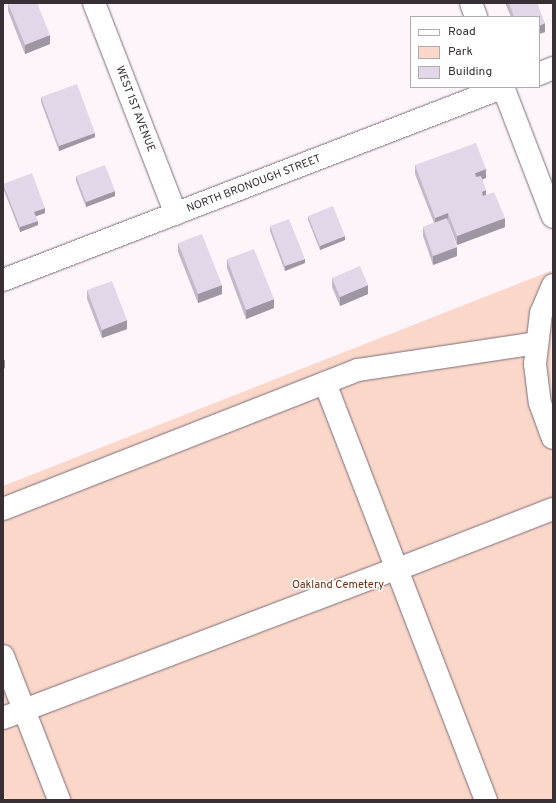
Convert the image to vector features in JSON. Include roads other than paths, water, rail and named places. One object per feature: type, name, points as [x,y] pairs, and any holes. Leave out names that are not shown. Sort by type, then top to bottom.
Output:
[{"type":"main road","name":"WEST 1ST AVENUE","points":[[94,3],[176,214]]},
{"type":"main road","points":[[471,3],[476,16]]},
{"type":"main road","points":[[540,74],[553,68]]},
{"type":"main road","name":"NORTH BRONOUGH STREET","points":[[3,280],[500,88]]},
{"type":"main road","points":[[503,88],[553,217]]},
{"type":"main road","points":[[553,285],[541,313],[537,342],[537,388],[553,438]]},
{"type":"main road","points":[[3,509],[358,370],[537,342]]},
{"type":"main road","points":[[325,383],[486,800]]},
{"type":"main road","points":[[3,718],[553,509]]},
{"type":"main road","points":[[3,656],[59,800]]},
{"type":"park label","name":"Oakland Cemetery","points":[[338,585]]}]
